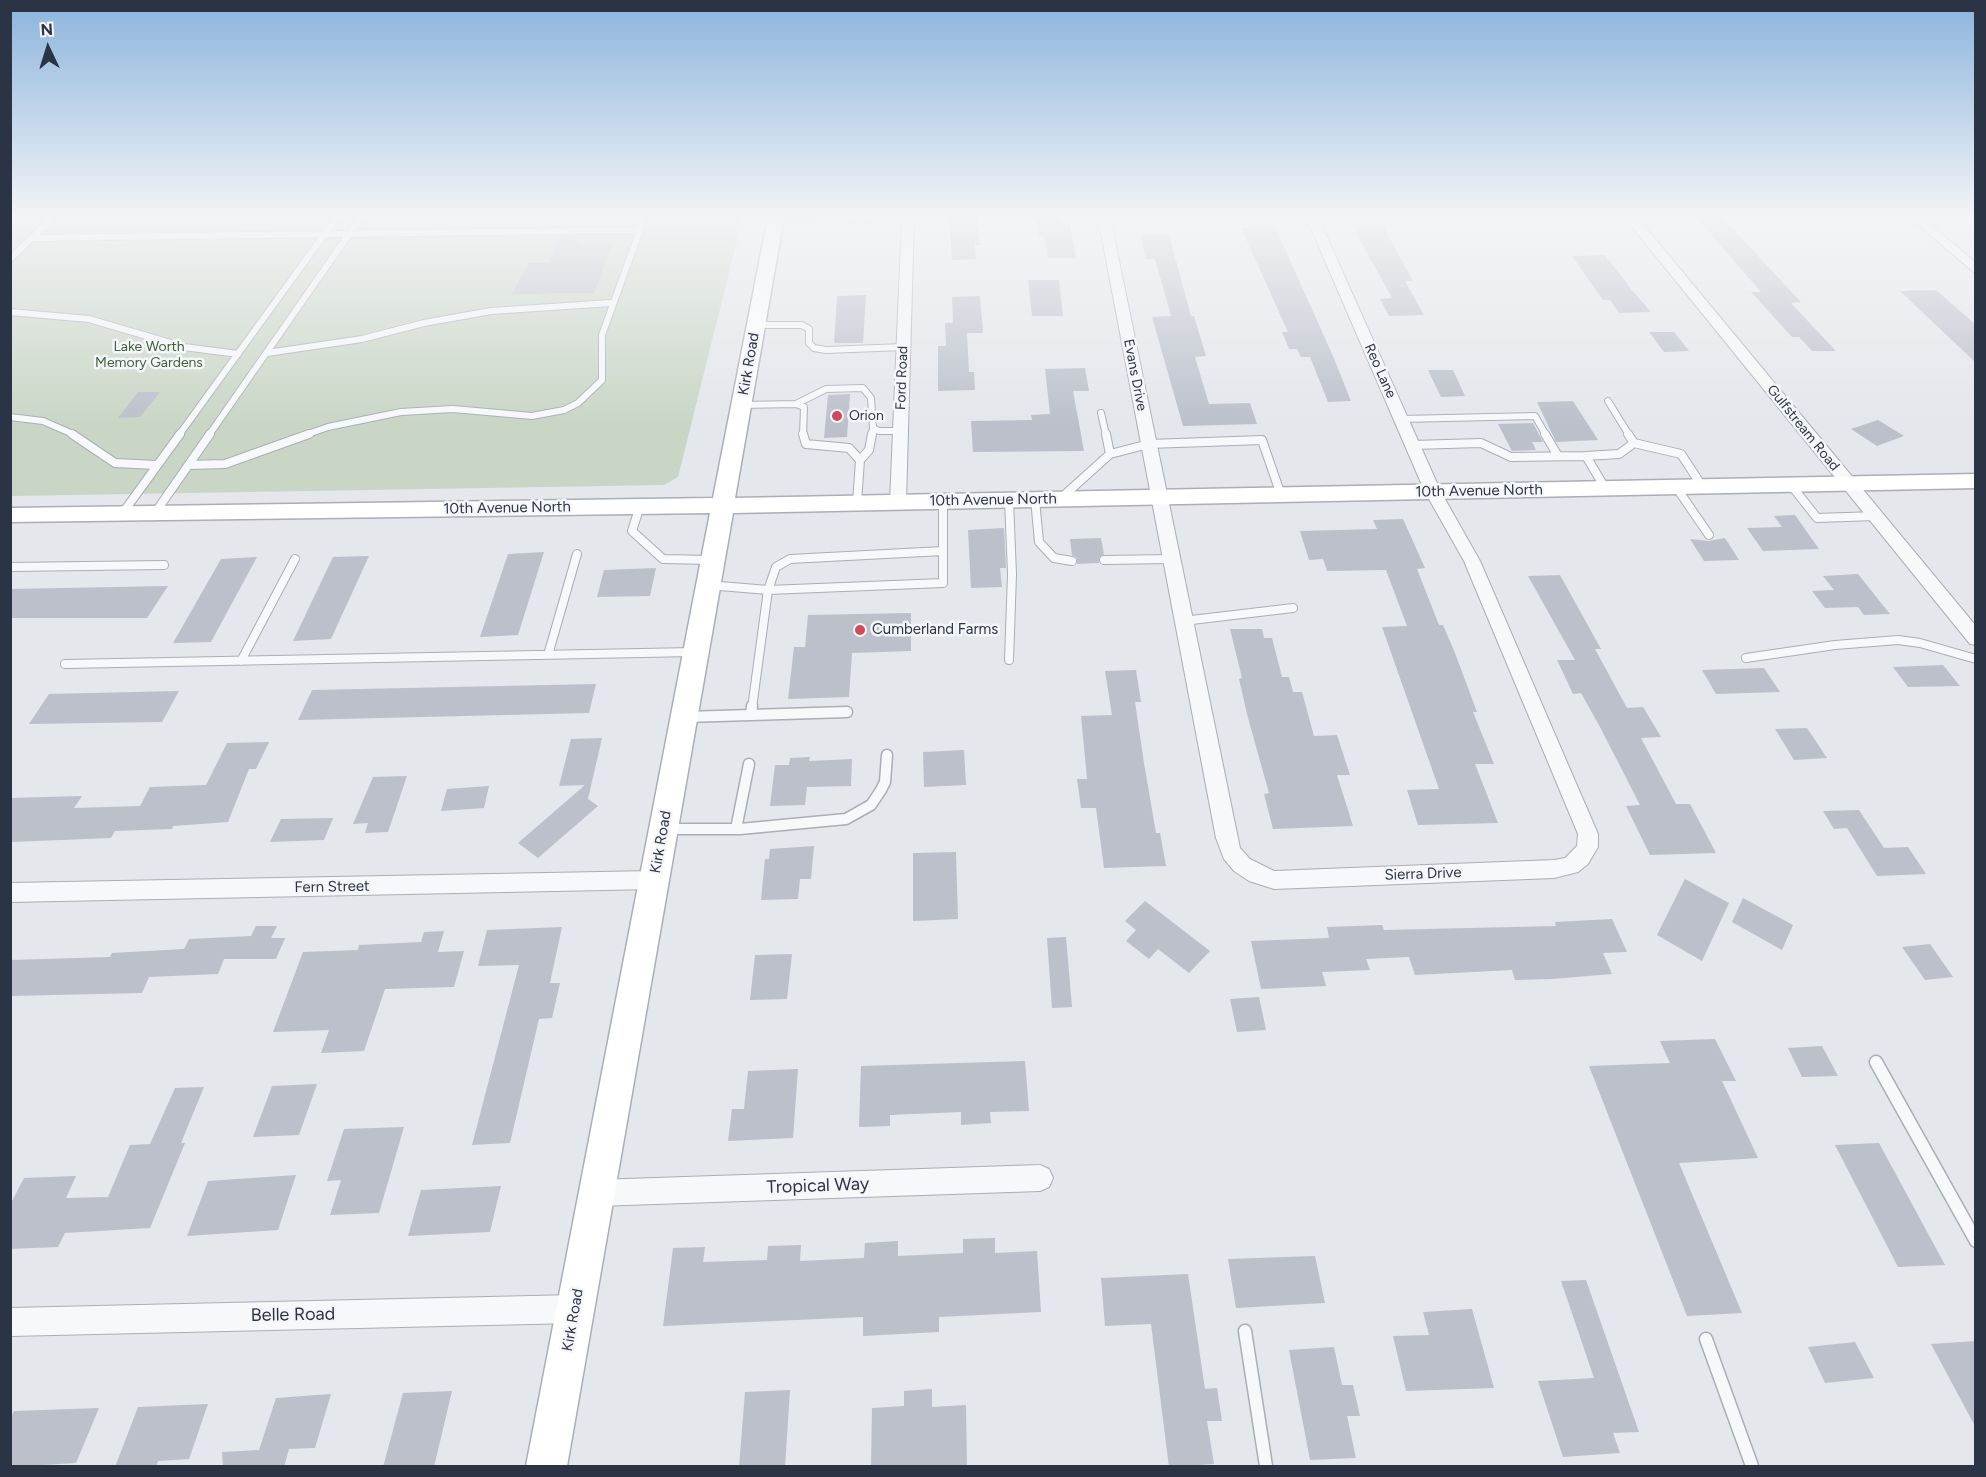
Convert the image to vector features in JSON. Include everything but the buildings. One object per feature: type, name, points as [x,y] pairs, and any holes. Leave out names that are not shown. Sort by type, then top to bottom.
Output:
[{"type":"street","name":"Kirk Road","points":[[546,1467],[763,286]]},
{"type":"street","name":"Ford Road","points":[[898,502],[905,286]]},
{"type":"street","name":"Evans Drive","points":[[1118,286],[1159,497]]},
{"type":"street","name":"Reo Lane","points":[[1342,286],[1433,492]]},
{"type":"street","name":"Gulfstream Road","points":[[1687,286],[1976,639]]},
{"type":"street","name":"10th Avenue North","points":[[10,515],[1035,500],[1976,481]]},
{"type":"street","name":"Sierra Drive","points":[[1159,497],[1226,838],[1231,853],[1249,870],[1274,880],[1554,869],[1570,866],[1581,858],[1587,847],[1588,834],[1472,561],[1433,492]]},
{"type":"street","name":"Fern Street","points":[[10,893],[654,880]]},
{"type":"street","name":"Tropical Way","points":[[596,1193],[1040,1178]]},
{"type":"street","name":"Belle Road","points":[[10,1322],[575,1309]]},
{"type":"lane","points":[[122,514],[287,286]]},
{"type":"lane","points":[[156,513],[313,286]]},
{"type":"lane","points":[[189,465],[225,464],[328,428],[401,412],[453,409],[532,416],[564,410],[590,395],[602,380],[600,347],[618,286]]},
{"type":"lane","points":[[267,353],[362,339],[424,323],[491,311],[549,305],[611,303]]},
{"type":"lane","points":[[10,312],[89,319],[184,347],[238,354]]},
{"type":"lane","points":[[756,325],[802,325],[809,329],[809,343],[814,348],[825,350],[903,347]]},
{"type":"lane","points":[[796,404],[826,388],[863,388],[871,398],[873,428],[868,450],[860,460],[857,503]]},
{"type":"lane","points":[[1608,401],[1634,443],[1681,454],[1702,486]]},
{"type":"lane","points":[[741,405],[796,404],[804,407],[803,439],[806,444],[849,448],[860,460]]},
{"type":"lane","points":[[1101,413],[1110,454]]},
{"type":"lane","points":[[1401,419],[1535,416],[1558,456]]},
{"type":"lane","points":[[10,417],[43,421],[67,430],[115,463],[157,465]]},
{"type":"lane","points":[[873,428],[879,431],[900,431]]},
{"type":"lane","points":[[1060,499],[1110,454],[1149,444],[1262,440],[1281,495]]},
{"type":"lane","points":[[1412,445],[1481,443],[1511,457],[1619,454],[1634,443]]},
{"type":"lane","points":[[1586,456],[1605,488]]},
{"type":"lane","points":[[1791,485],[1817,518],[1876,516]]},
{"type":"lane","points":[[1676,487],[1709,535]]},
{"type":"lane","points":[[1009,500],[1012,574],[1009,660]]},
{"type":"lane","points":[[1035,500],[1039,542],[1054,558],[1072,561]]},
{"type":"lane","points":[[640,506],[632,531],[663,559],[768,590],[944,583],[943,501]]},
{"type":"lane","points":[[751,715],[768,590],[776,567],[790,559],[943,551]]},
{"type":"lane","points":[[548,655],[577,554]]},
{"type":"lane","points":[[1104,560],[1171,558]]},
{"type":"lane","points":[[241,661],[295,559]]},
{"type":"lane","points":[[10,567],[164,565]]},
{"type":"lane","points":[[1183,621],[1293,608]]},
{"type":"lane","points":[[1746,658],[1834,645],[1899,640],[1920,643],[1976,659]]},
{"type":"lane","points":[[65,664],[696,652]]},
{"type":"lane","points":[[684,717],[847,712]]},
{"type":"lane","points":[[664,829],[736,829],[831,822],[862,813],[871,805],[885,782],[887,755]]},
{"type":"lane","points":[[736,829],[749,764]]},
{"type":"lane","points":[[1876,1062],[1976,1241]]},
{"type":"lane","points":[[1245,1330],[1266,1467]]},
{"type":"lane","points":[[1706,1339],[1752,1467]]},
{"type":"green space","name":"Lake Worth Memory Gardens","points":[[10,286],[726,286],[678,477],[664,485],[11,496]]},
{"type":"place","name":"Orion","points":[[837,416]]},
{"type":"place","name":"Cumberland Farms","points":[[860,630]]}]
